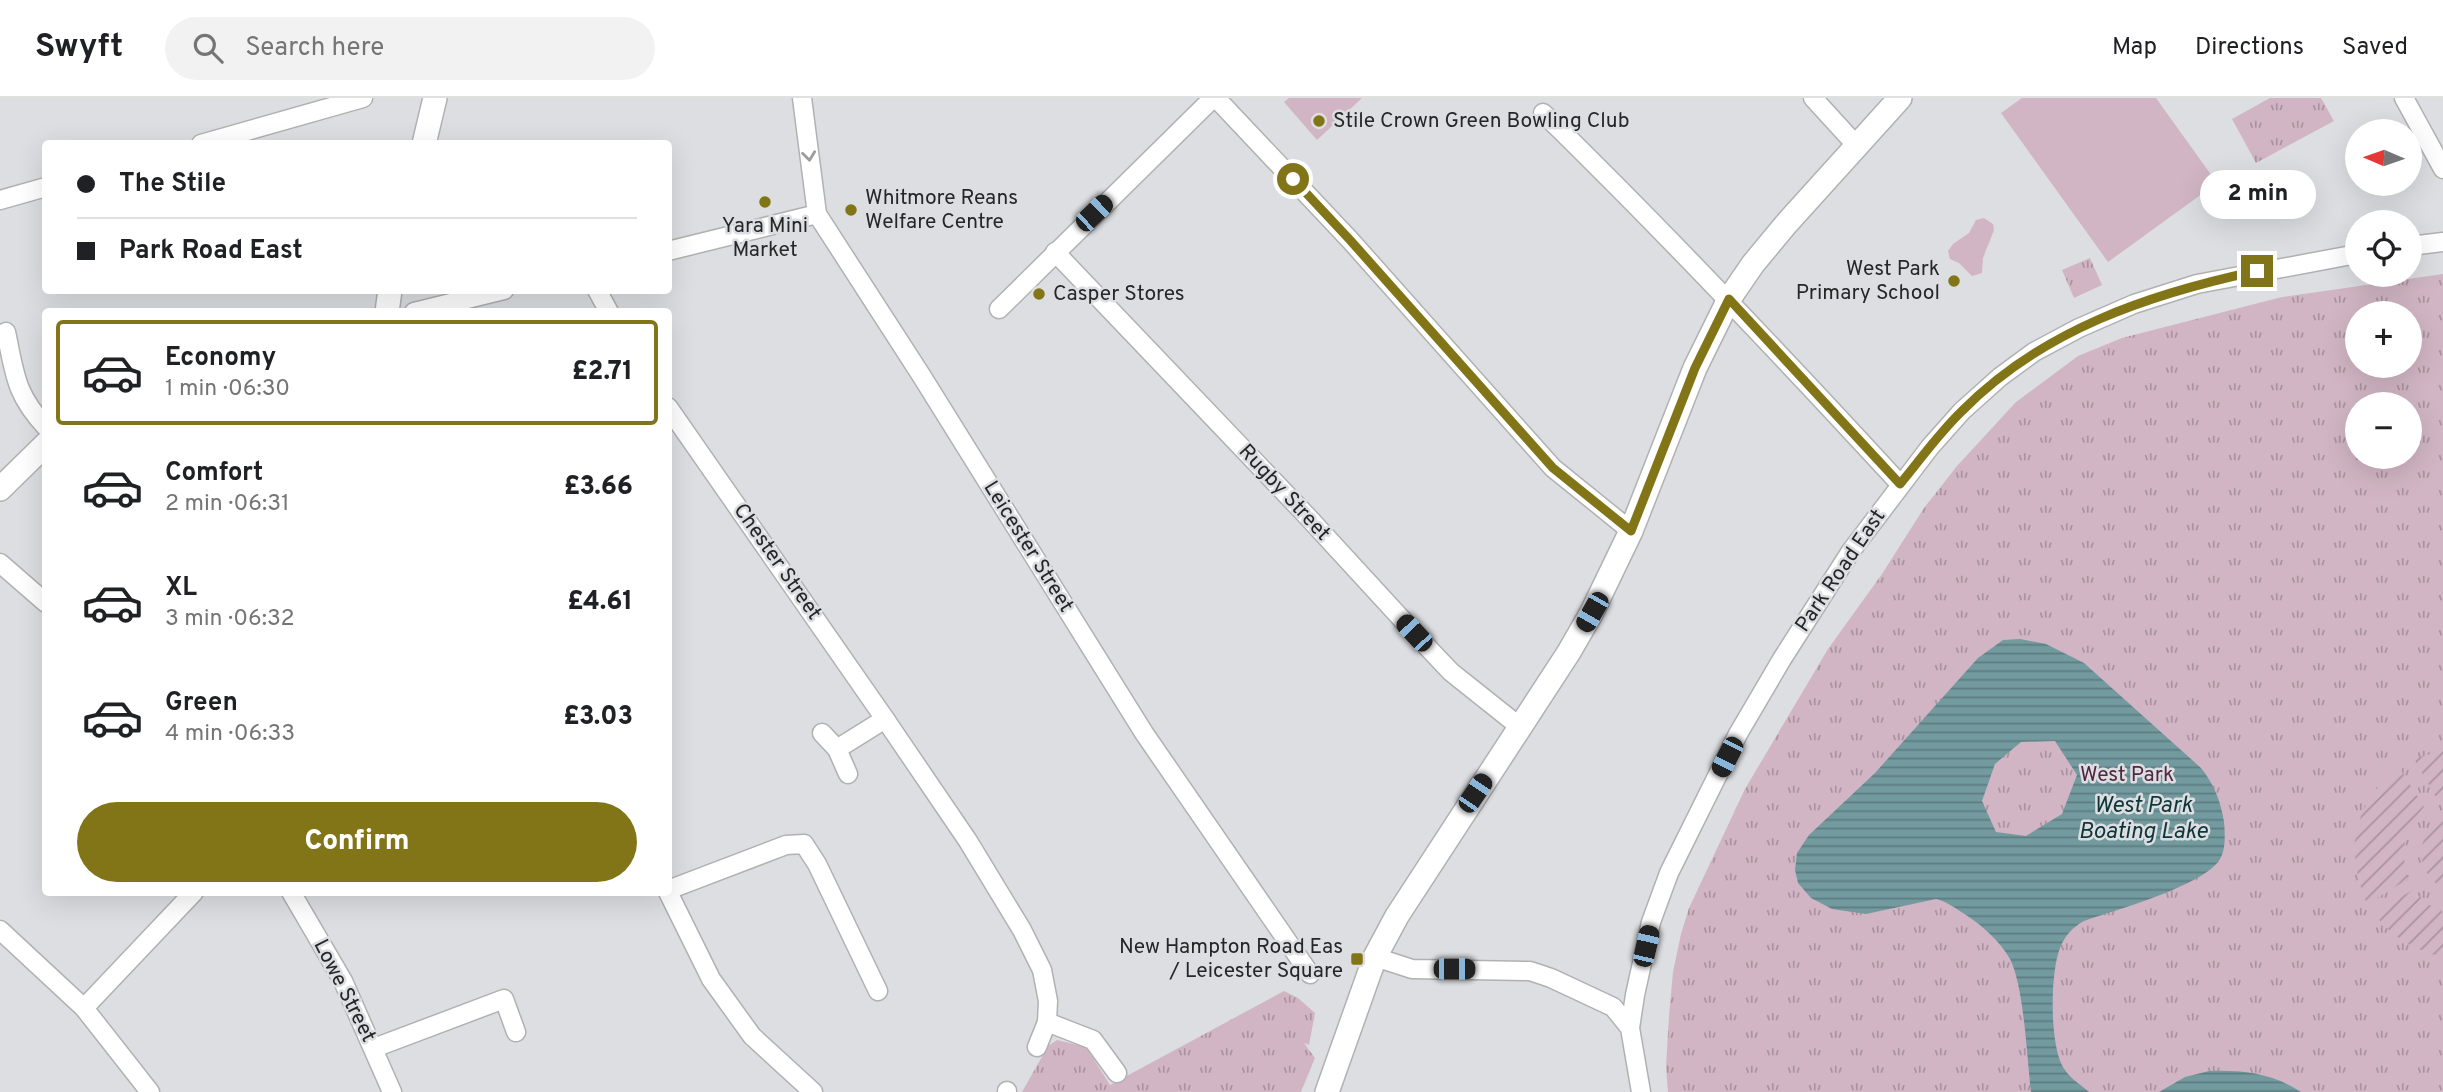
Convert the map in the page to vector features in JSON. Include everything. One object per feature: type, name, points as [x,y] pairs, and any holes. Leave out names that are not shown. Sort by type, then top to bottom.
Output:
[{"type":"street","points":[[215,140],[363,98]]},
{"type":"street","points":[[425,140],[435,98]]},
{"type":"street","name":"Leicester Street","points":[[802,98],[817,214],[1143,733],[1310,974]]},
{"type":"street","points":[[999,309],[1055,251],[1215,98],[1350,240],[1553,468],[1631,531]]},
{"type":"street","points":[[1814,98],[1856,145]]},
{"type":"street","points":[[1326,1092],[1376,957],[1397,916],[1592,612],[1631,531],[1695,368],[1729,299],[1770,243],[1900,98]]},
{"type":"street","points":[[2404,98],[2443,169]]},
{"type":"street","points":[[1544,113],[1729,299],[1900,484]]},
{"type":"street","points":[[0,200],[42,188]]},
{"type":"street","points":[[672,250],[817,214]]},
{"type":"street","points":[[2422,245],[2443,242]]},
{"type":"street","name":"Rugby Street","points":[[1055,251],[1451,672],[1520,727]]},
{"type":"street","name":"Park Road East","points":[[1641,1092],[1630,1028],[1651,922],[1669,873],[1738,734],[1782,659],[1844,562],[1900,484],[1971,402],[2034,352],[2079,328],[2134,304],[2197,284],[2345,256]]},
{"type":"street","points":[[430,308],[488,294]]},
{"type":"street","points":[[6,332],[18,390],[42,423]]},
{"type":"street","name":"Chester Street","points":[[672,413],[968,841],[1022,930],[1042,970],[1048,1001],[1047,1023],[1037,1047]]},
{"type":"street","points":[[0,489],[42,448]]},
{"type":"street","points":[[0,563],[42,600]]},
{"type":"street","points":[[837,749],[885,719]]},
{"type":"street","points":[[822,733],[837,749],[848,774]]},
{"type":"street","points":[[672,889],[786,845],[804,844],[817,864],[878,991]]},
{"type":"street","points":[[84,1008],[190,896]]},
{"type":"street","name":"Lowe Street","points":[[294,896],[343,981],[392,1092]]},
{"type":"street","points":[[670,896],[711,979],[752,1036],[813,1092]]},
{"type":"street","points":[[0,929],[84,1008],[150,1092]]},
{"type":"street","points":[[1376,957],[1412,969],[1530,971],[1612,1007],[1630,1028]]},
{"type":"street","points":[[374,1048],[504,999],[516,1032]]},
{"type":"street","points":[[1047,1023],[1093,1040],[1117,1073]]},
{"type":"green space","name":"Stile Crown Green Bowling Club","points":[[1289,98],[1362,98],[1317,140],[1284,102]]},
{"type":"green space","points":[[2022,98],[2156,98],[2217,183],[2108,262],[2001,113]]},
{"type":"green space","points":[[2270,98],[2321,98],[2334,121],[2256,163],[2232,119]]},
{"type":"green space","points":[[1984,218],[1993,224],[1994,230],[1983,258],[1982,273],[1972,276],[1959,263],[1950,259],[1948,251],[1969,233],[1976,220]]},
{"type":"green space","points":[[2090,258],[2102,285],[2074,298],[2062,270]]},
{"type":"green space","name":"West Park","points":[[2443,274],[2443,1092],[1668,1092],[1666,1067],[1673,972],[1689,908],[1745,789],[1828,649],[1882,574],[1924,508],[1957,466],[2016,402],[2078,356],[2122,338],[2282,297],[2352,287],[2422,287],[2422,277]]},
{"type":"green space","points":[[2443,750],[2443,797],[2437,799],[2414,759]]},
{"type":"green space","points":[[2399,767],[2424,807],[2417,815],[2405,841],[2404,859],[2408,879],[2367,904],[2356,865],[2357,829],[2371,796]]},
{"type":"green space","points":[[2443,819],[2443,889],[2427,873],[2421,854],[2426,835]]},
{"type":"green space","points":[[2413,890],[2426,903],[2443,912],[2443,957],[2422,951],[2404,941],[2387,928],[2373,912]]},
{"type":"green space","points":[[1284,991],[1298,998],[1315,1013],[1309,1045],[1304,1043],[1315,1058],[1301,1092],[1022,1092],[1048,1046],[1057,1040],[1086,1047],[1110,1085]]},
{"type":"water","name":"West Park Boating Lake","points":[[2020,639],[2046,644],[2084,663],[2201,768],[2213,787],[2223,815],[2223,851],[2211,869],[2178,888],[2084,921],[2070,932],[2062,943],[2054,974],[2056,1045],[2065,1070],[2089,1092],[2031,1092],[2022,1004],[2015,971],[2002,947],[1975,921],[1936,899],[1866,914],[1832,909],[1811,898],[1798,883],[1795,870],[1797,853],[1809,835],[1875,773],[1978,658],[2003,640]],"holes":[[[2055,741],[2077,775],[2062,814],[2026,836],[1996,832],[1982,801],[1995,764],[2021,742]]]},
{"type":"water","points":[[2209,1071],[2257,1074],[2301,1092],[2159,1092],[2185,1077]]},
{"type":"place","name":"Stile Crown Green Bowling Club","points":[[1319,121]]},
{"type":"place","name":"Yara Mini Market","points":[[765,202]]},
{"type":"place","name":"Whitmore Reans Welfare Centre","points":[[851,210]]},
{"type":"place","name":"West Park Primary School","points":[[1954,281]]},
{"type":"place","name":"Casper Stores","points":[[1039,294]]},
{"type":"place","name":"New Hampton Road Eas / Leicester Square","points":[[1357,959]]},
{"type":"route","points":[[1293,179],[1553,468],[1631,531],[1695,368],[1729,299],[1900,484],[1962,411],[2000,377],[2034,352],[2079,328],[2134,304],[2197,284],[2257,271]]}]
